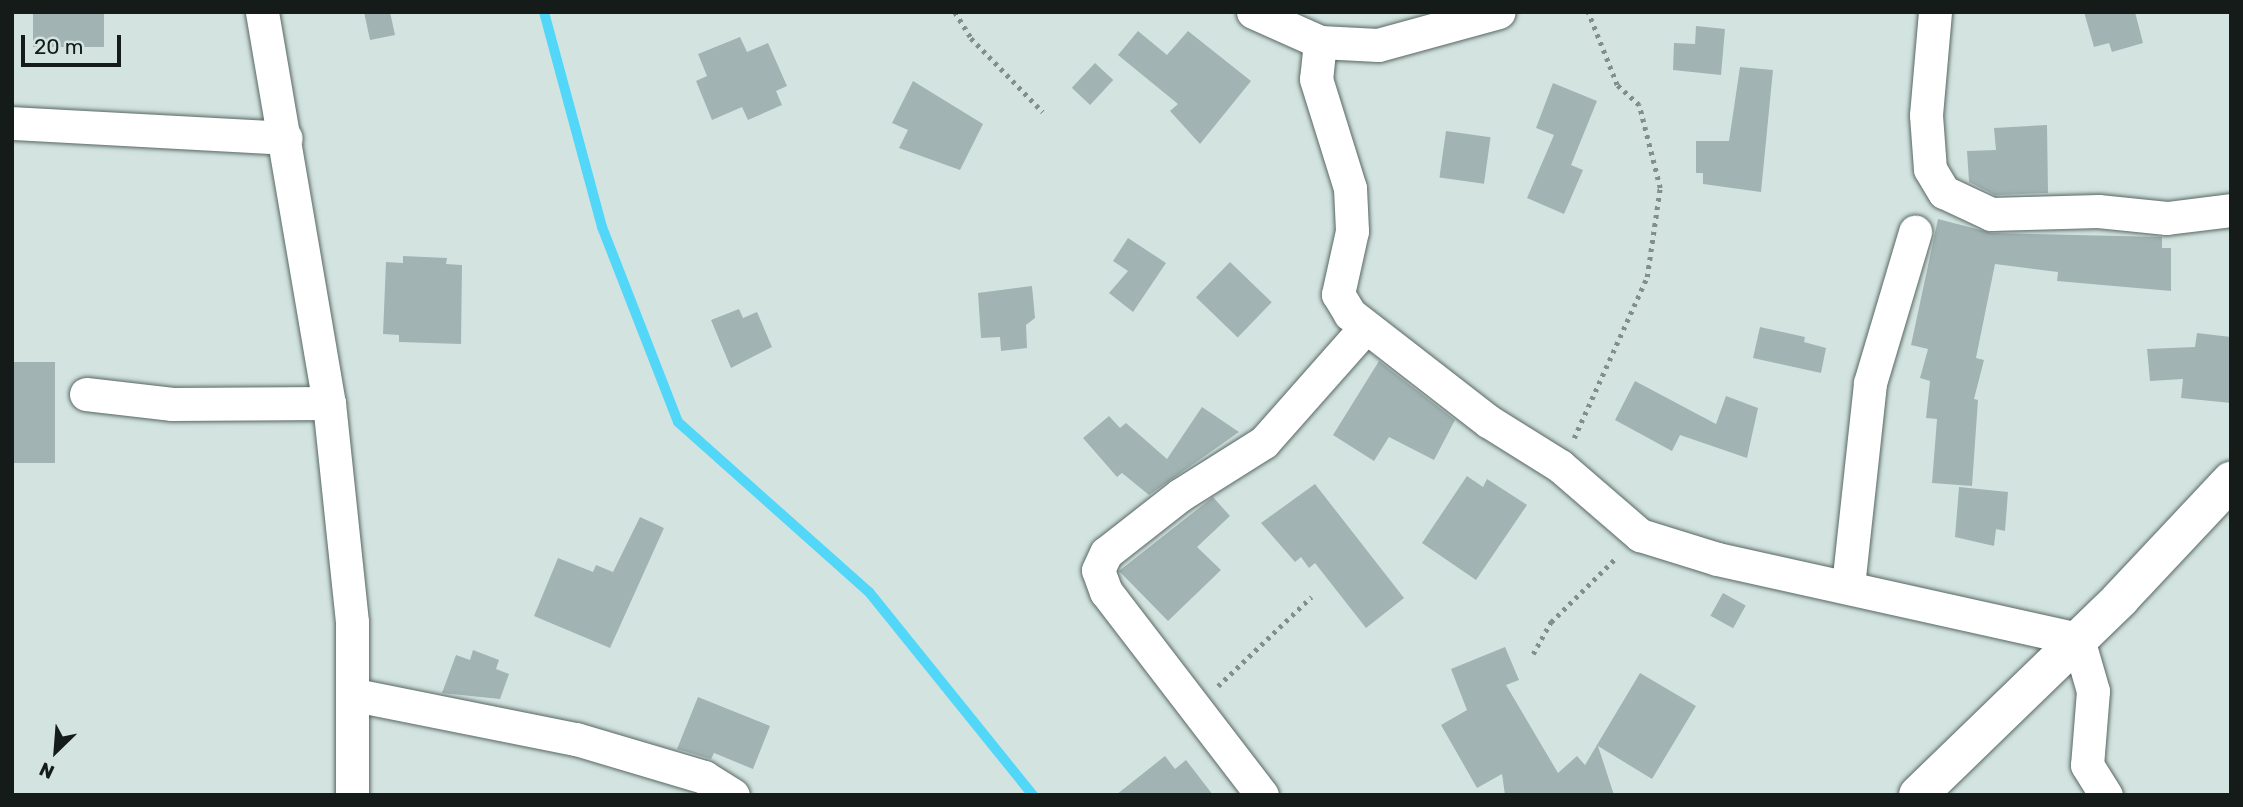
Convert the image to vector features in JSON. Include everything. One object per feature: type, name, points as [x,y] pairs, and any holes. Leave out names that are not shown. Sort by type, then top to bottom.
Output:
[{"type":"street","points":[[262,12],[286,138],[328,402],[355,695],[352,795]]},
{"type":"street","points":[[1253,12],[1320,42],[1378,45],[1499,12]]},
{"type":"street","points":[[1935,12],[1926,115],[1930,169],[1944,192],[1991,214],[2098,211],[2167,218],[2231,210]]},
{"type":"street","points":[[1320,42],[1316,79],[1350,188],[1352,231],[1338,294],[1366,328],[1488,421],[1560,466],[1640,535],[1717,559],[2078,639]]},
{"type":"street","points":[[12,123],[286,138]]},
{"type":"street","points":[[1848,586],[1870,383],[1915,232]]},
{"type":"street","points":[[1262,795],[1106,592],[1098,570],[1106,552],[1264,442],[1366,328]]},
{"type":"street","points":[[86,394],[172,404],[328,402]]},
{"type":"street","points":[[1918,795],[2078,639],[2231,481]]},
{"type":"street","points":[[2078,639],[2094,691],[2087,765],[2106,795]]},
{"type":"street","points":[[355,695],[576,739],[704,776],[733,795]]},
{"type":"path","points":[[955,12],[971,38],[1043,112]]},
{"type":"path","points":[[1560,466],[1647,277],[1660,188],[1639,105],[1617,85],[1588,12]]},
{"type":"path","points":[[1533,654],[1551,622],[1640,535]]},
{"type":"path","points":[[1195,708],[1311,597]]},
{"type":"building","points":[[33,12],[104,12],[104,47],[33,47]]},
{"type":"building","points":[[364,12],[390,12],[395,35],[370,40]]},
{"type":"building","points":[[2084,12],[2135,12],[2143,43],[2112,52],[2109,43],[2094,47]]},
{"type":"building","points":[[1696,26],[1725,29],[1721,75],[1673,70],[1674,43],[1695,44]]},
{"type":"building","points":[[1138,31],[1167,55],[1188,31],[1251,81],[1200,144],[1170,111],[1178,104],[1118,55]]},
{"type":"building","points":[[740,37],[747,52],[768,43],[787,86],[776,91],[782,105],[748,120],[742,107],[712,120],[696,81],[707,76],[698,54]]},
{"type":"building","points":[[1095,63],[1113,80],[1090,105],[1072,88]]},
{"type":"building","points":[[1740,67],[1773,70],[1761,192],[1703,184],[1703,173],[1696,173],[1696,141],[1729,141]]},
{"type":"building","points":[[913,81],[983,124],[960,170],[899,148],[908,130],[892,123]]},
{"type":"building","points":[[1553,83],[1597,101],[1571,165],[1583,170],[1564,214],[1527,198],[1554,135],[1536,128]]},
{"type":"building","points":[[2047,125],[2048,193],[1995,195],[1969,182],[1967,151],[1996,150],[1994,128]]},
{"type":"building","points":[[1446,131],[1491,137],[1484,184],[1439,178]]},
{"type":"building","points":[[1938,219],[1992,233],[2162,237],[2162,248],[2171,248],[2171,291],[2057,281],[2058,272],[1995,264],[1976,358],[1984,360],[1974,399],[1978,400],[1972,486],[1932,483],[1937,419],[1926,418],[1930,381],[1920,378],[1928,349],[1911,345]]},
{"type":"building","points":[[1128,238],[1166,263],[1133,312],[1109,293],[1128,271],[1113,261]]},
{"type":"building","points":[[403,256],[447,258],[446,264],[462,265],[461,344],[399,342],[399,335],[383,334],[386,262],[403,263]]},
{"type":"building","points":[[1230,262],[1272,302],[1238,338],[1196,297]]},
{"type":"building","points":[[1032,286],[1035,318],[1026,325],[1027,348],[1001,351],[1000,337],[981,338],[978,293]]},
{"type":"building","points":[[739,309],[743,318],[757,312],[772,347],[731,368],[711,320]]},
{"type":"building","points":[[1760,327],[1805,337],[1804,342],[1826,348],[1821,373],[1753,358]]},
{"type":"building","points":[[2197,333],[2231,337],[2231,403],[2181,398],[2183,379],[2150,381],[2147,349],[2195,347]]},
{"type":"building","points":[[1379,361],[1455,420],[1434,460],[1389,437],[1374,461],[1333,435]]},
{"type":"building","points":[[12,362],[55,362],[55,463],[12,463]]},
{"type":"building","points":[[1635,381],[1716,424],[1726,396],[1758,408],[1747,458],[1680,435],[1672,451],[1615,420]]},
{"type":"building","points":[[1202,407],[1239,432],[1149,495],[1122,473],[1117,477],[1083,438],[1109,416],[1120,428],[1126,423],[1167,459]]},
{"type":"building","points":[[1467,476],[1483,487],[1487,479],[1527,505],[1476,580],[1422,543]]},
{"type":"building","points":[[1315,484],[1404,598],[1366,628],[1315,563],[1309,568],[1301,557],[1295,562],[1261,523]]},
{"type":"building","points":[[1959,487],[2008,492],[2005,531],[1996,529],[1994,546],[1955,537]]},
{"type":"building","points":[[1213,497],[1230,516],[1197,547],[1221,570],[1168,621],[1119,571]]},
{"type":"building","points":[[640,517],[664,528],[610,648],[534,616],[558,558],[593,572],[596,565],[613,572]]},
{"type":"building","points":[[1723,593],[1746,606],[1733,628],[1710,616]]},
{"type":"building","points":[[1505,647],[1519,680],[1506,685],[1558,773],[1577,756],[1585,765],[1640,673],[1696,706],[1652,779],[1598,746],[1614,795],[1505,795],[1502,774],[1477,788],[1441,725],[1467,710],[1451,669]]},
{"type":"building","points":[[473,650],[499,660],[496,669],[509,674],[500,699],[442,693],[456,655],[470,660]]},
{"type":"building","points":[[698,697],[770,726],[753,769],[714,753],[711,759],[677,749]]},
{"type":"building","points":[[1165,756],[1175,769],[1186,760],[1213,795],[1116,795]]},
{"type":"waterway","points":[[544,12],[602,227],[678,422],[869,592],[1033,795]]}]
